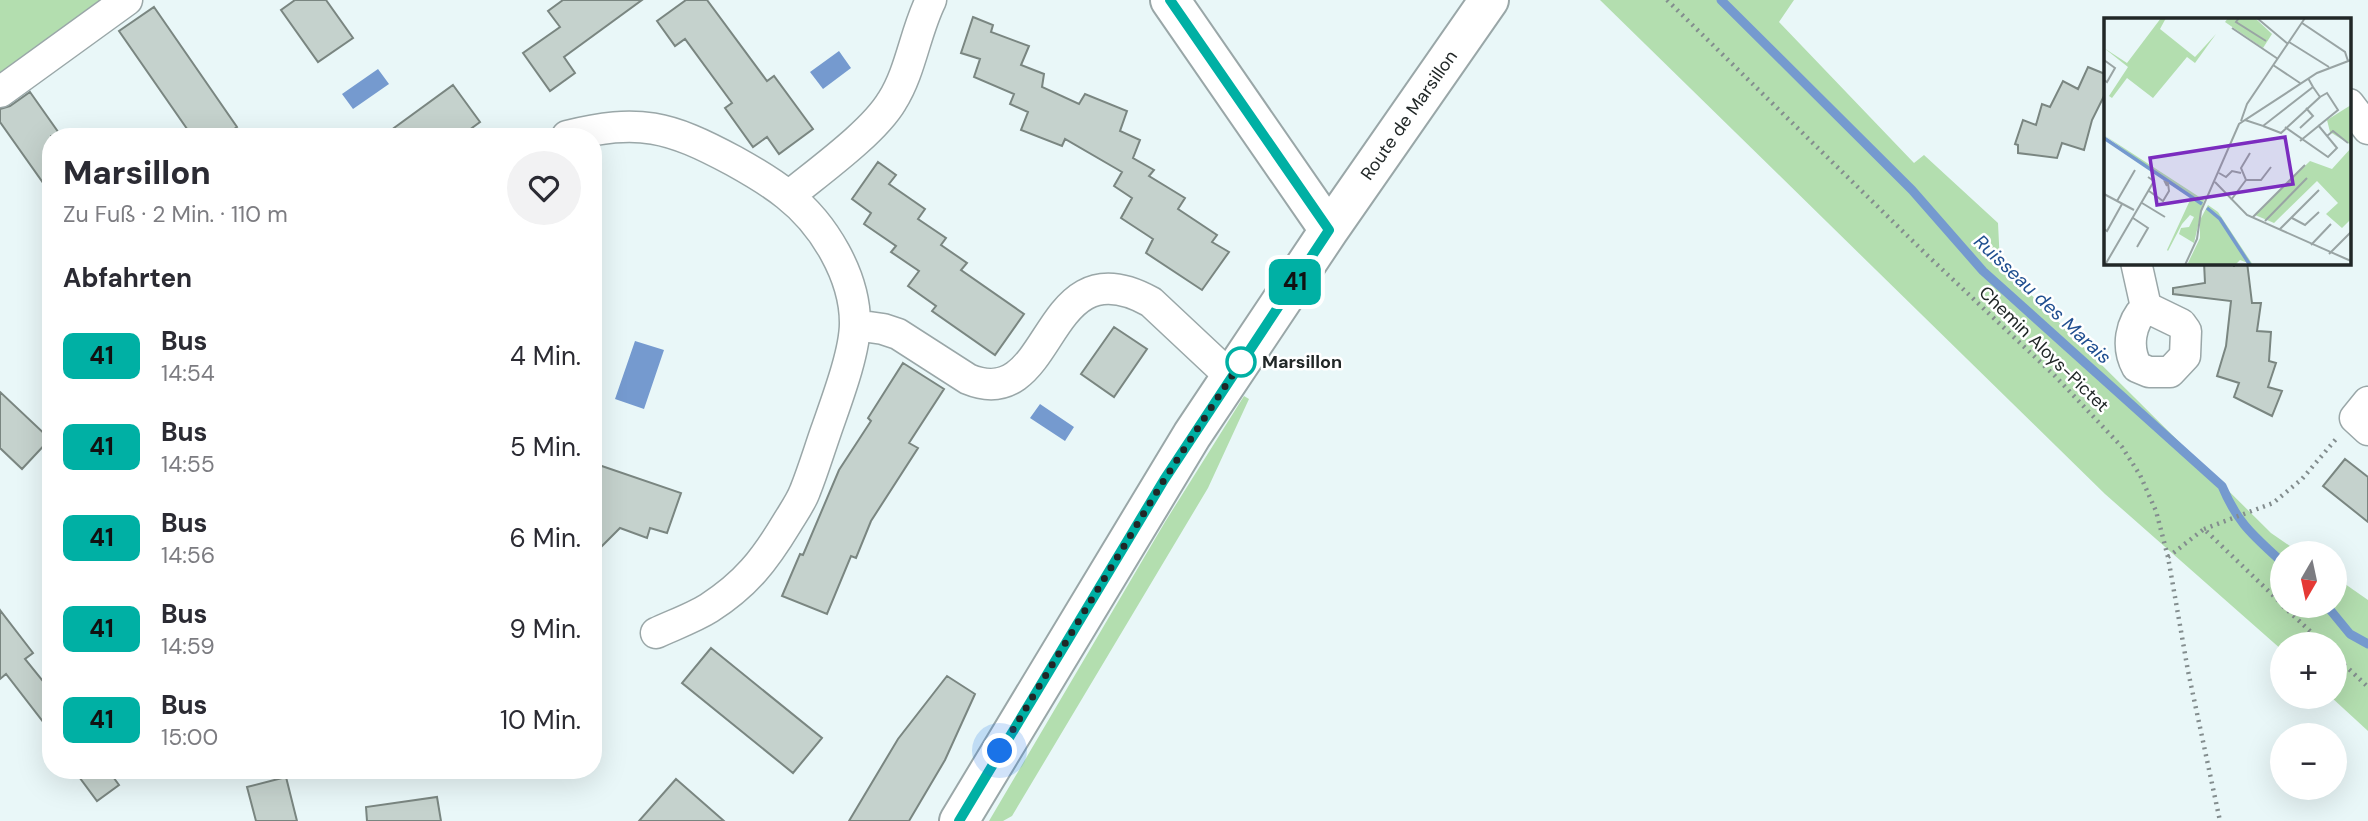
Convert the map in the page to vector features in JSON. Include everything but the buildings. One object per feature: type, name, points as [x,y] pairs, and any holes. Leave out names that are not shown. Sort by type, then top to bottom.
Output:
[{"type":"street","points":[[0,92],[127,0]]},
{"type":"street","points":[[789,196],[850,146],[881,116],[892,101],[931,0]]},
{"type":"street","points":[[1170,0],[1329,230]]},
{"type":"street","name":"Route de Marsillon","points":[[959,821],[1164,480],[1329,230],[1489,0]]},
{"type":"street","points":[[2350,105],[2368,129]]},
{"type":"street","points":[[602,128],[624,125],[681,135],[755,173],[789,196],[809,216],[828,243],[844,272],[853,302],[855,325],[834,408],[804,493],[776,542],[759,567],[737,587],[707,609],[656,633]]},
{"type":"street","points":[[2136,264],[2146,307]]},
{"type":"street","points":[[855,325],[898,334],[968,379],[979,383],[1003,383],[1014,379],[1026,367],[1065,310],[1076,300],[1094,289],[1121,289],[1151,302],[1231,377]]},
{"type":"path","name":"Chemin Aloys-Pictet","points":[[1667,0],[1927,255],[2055,376],[2122,447],[2140,475],[2156,511],[2168,556],[2188,671],[2220,821]]},
{"type":"path","points":[[2168,556],[2204,529],[2273,503],[2302,479],[2364,417]]},
{"type":"path","points":[[2204,529],[2270,592]]},
{"type":"path","points":[[2296,618],[2311,632]]},
{"type":"path","points":[[2347,667],[2368,687]]},
{"type":"green space","points":[[0,0],[118,0],[0,83]]},
{"type":"green space","points":[[1600,0],[1794,0],[1779,22],[1914,163],[1924,155],[1998,223],[2000,264],[2271,533],[2283,541],[2270,541],[2270,618],[2347,618],[2347,585],[2368,600],[2368,731],[2344,709],[2347,709],[2347,632],[2270,632],[2270,639],[2105,494]]},
{"type":"green space","points":[[1244,396],[1249,399],[1208,488],[1012,816],[1003,821],[989,821],[1165,522]]},
{"type":"water","points":[[839,51],[851,68],[823,89],[810,72]]},
{"type":"water","points":[[378,69],[389,84],[353,109],[342,94]]},
{"type":"water","points":[[635,341],[664,350],[644,409],[615,399]]},
{"type":"water","points":[[1040,404],[1074,427],[1065,441],[1030,418]]},
{"type":"waterway","name":"Ruisseau des Marais","points":[[1721,0],[1912,190],[1983,271],[2222,486],[2240,520],[2270,551]]},
{"type":"waterway","name":"Ruisseau des Marais","points":[[2337,618],[2350,634],[2368,644]]},
{"type":"bus line","name":"41","points":[[959,821],[1192,435],[1329,230],[1170,0]]},
{"type":"place","name":"Marsillon","points":[[1241,362]]},
{"type":"route","points":[[1000,751],[1164,480],[1241,362]]}]
